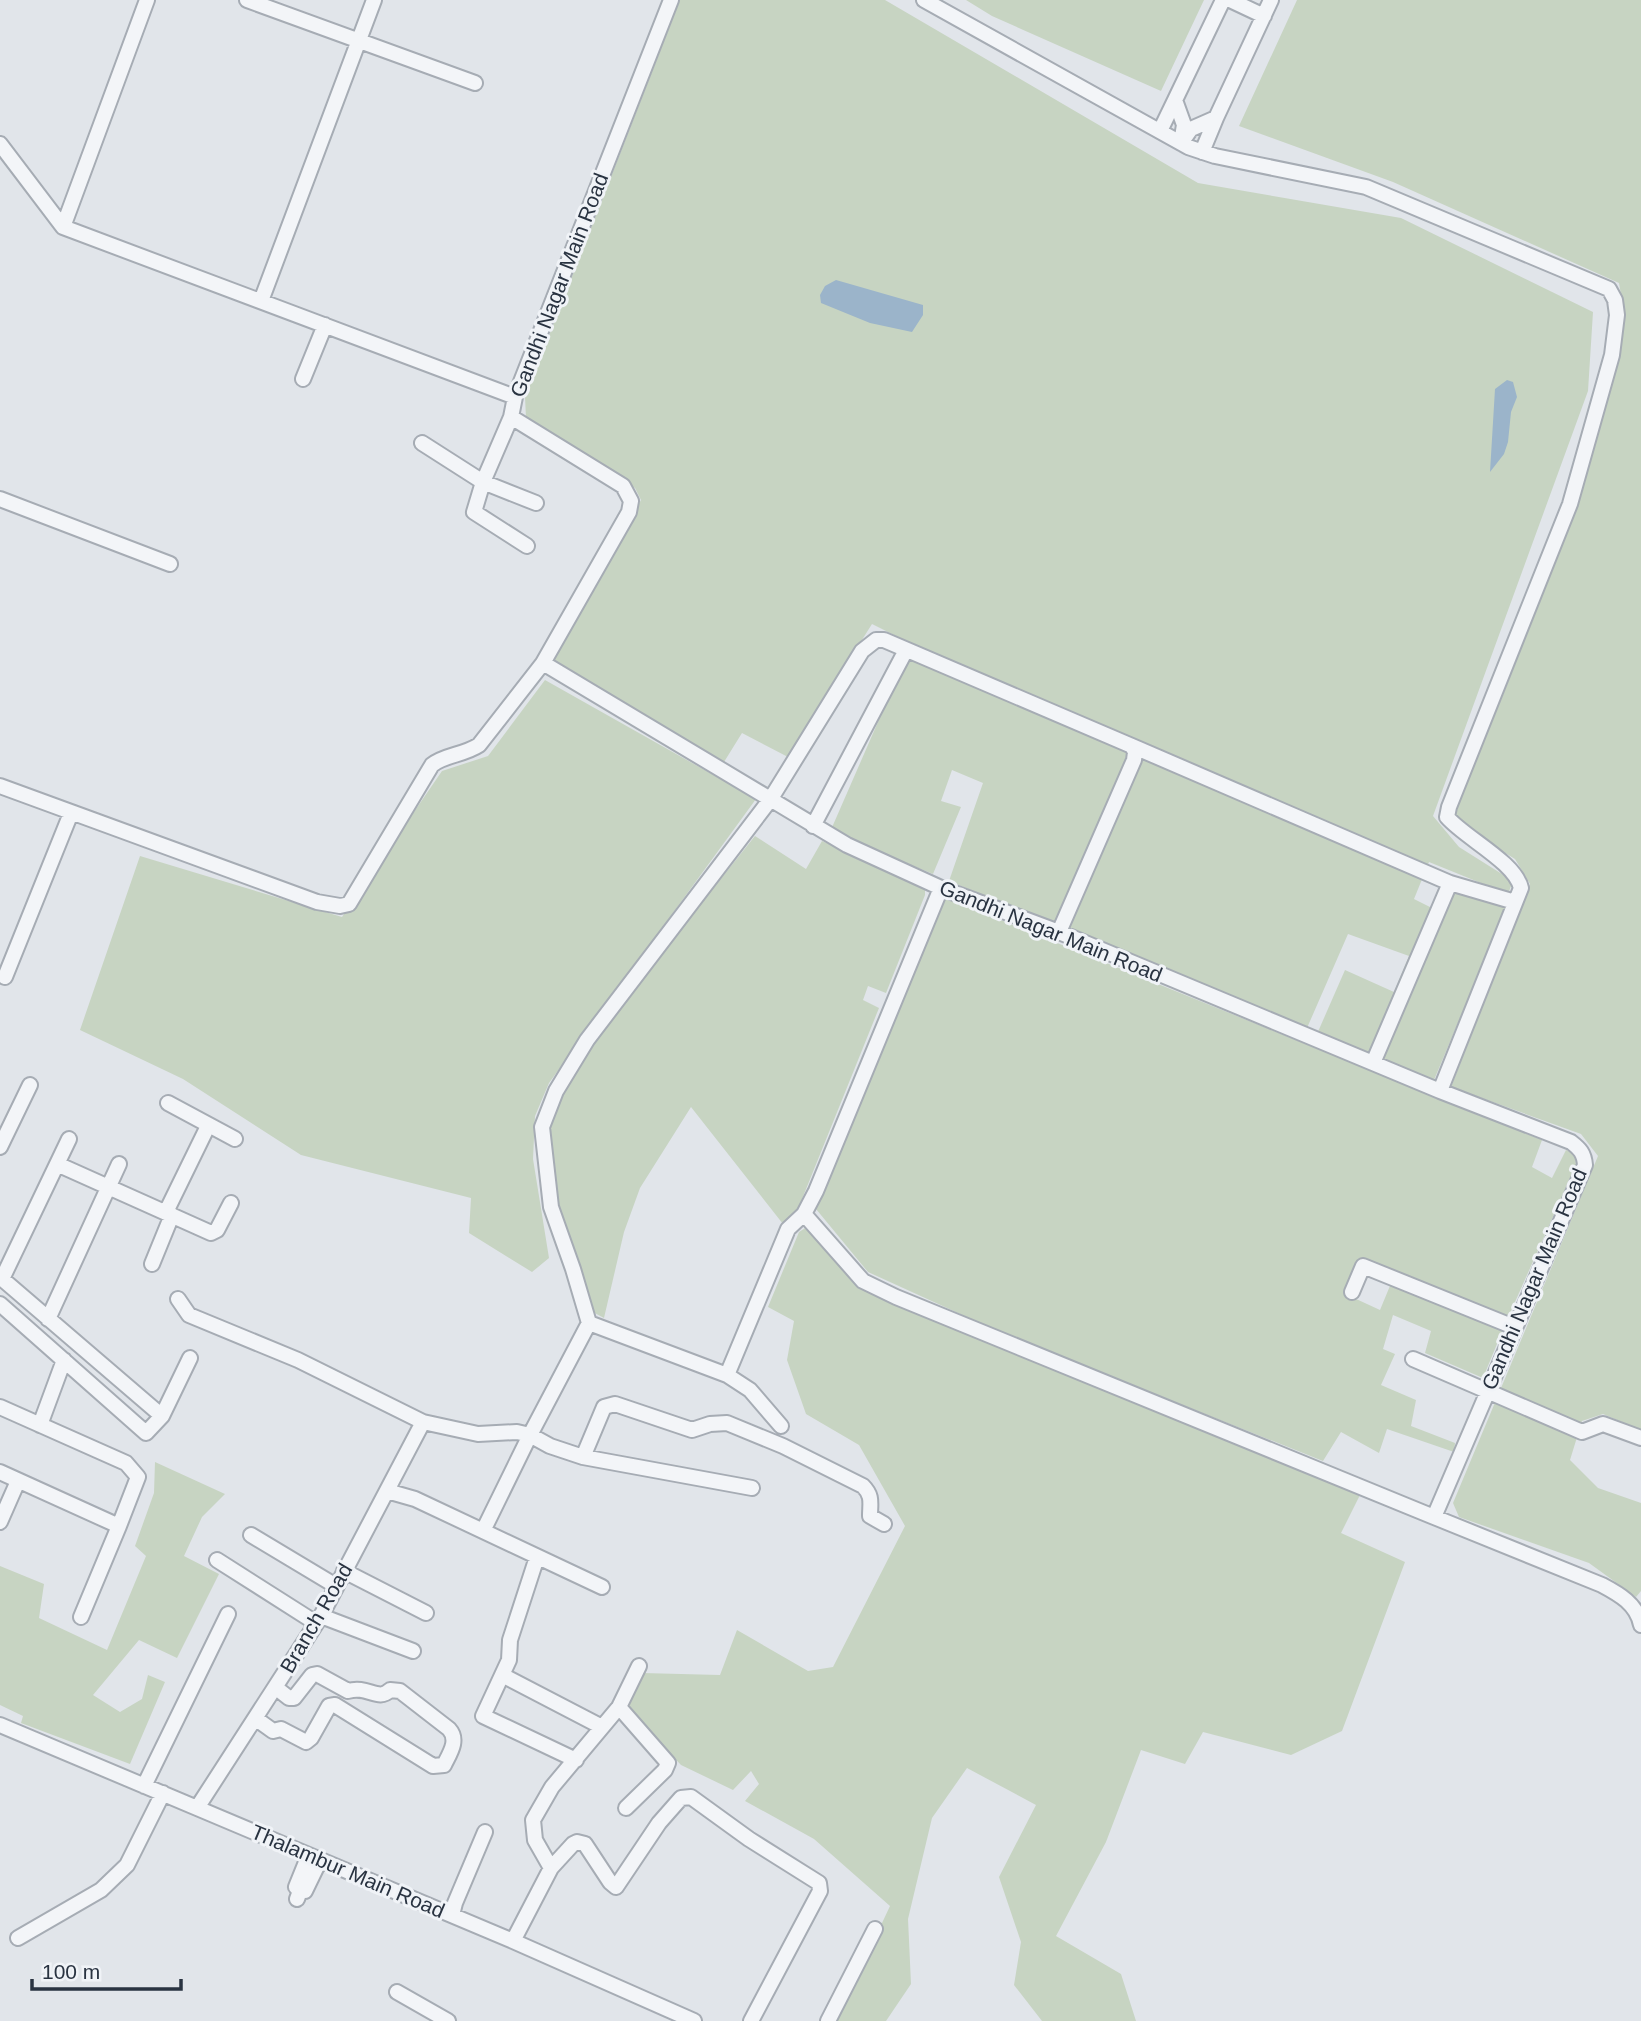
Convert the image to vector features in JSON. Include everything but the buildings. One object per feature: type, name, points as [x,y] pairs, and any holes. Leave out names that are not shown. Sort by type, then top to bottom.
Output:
[{"type":"street","points":[[63,227],[147,0]]},
{"type":"street","points":[[247,0],[475,83]]},
{"type":"street","points":[[261,301],[374,0]]},
{"type":"street","name":"Gandhi Nagar Main Road","points":[[670,0],[515,397],[511,417],[623,486],[631,501],[629,512],[543,663],[847,845],[941,888],[1059,932],[1440,1091],[1571,1142],[1584,1155],[1585,1165],[1486,1390],[1434,1517]]},
{"type":"street","points":[[924,0],[1181,143],[1216,156],[1366,187],[1609,289],[1615,300],[1617,314],[1612,355],[1570,504],[1449,807],[1447,817],[1457,829],[1511,870],[1519,878],[1521,888],[1440,1091]]},
{"type":"street","points":[[1160,131],[1223,0]]},
{"type":"street","points":[[1230,0],[1264,16]]},
{"type":"street","points":[[1202,152],[1271,0]]},
{"type":"street","points":[[1175,100],[1184,125],[1181,143]]},
{"type":"street","points":[[1181,143],[1191,129],[1216,118]]},
{"type":"street","points":[[0,144],[63,227],[515,397]]},
{"type":"street","points":[[303,379],[325,325]]},
{"type":"street","points":[[511,417],[483,482],[474,512],[527,546]]},
{"type":"street","points":[[422,443],[483,482],[536,503]]},
{"type":"street","points":[[0,499],[170,564]]},
{"type":"street","points":[[484,1531],[530,1435],[589,1323],[551,1208],[542,1127],[556,1091],[587,1040],[771,800],[862,651],[876,640],[884,640],[1450,883],[1515,902]]},
{"type":"street","points":[[813,826],[906,650]]},
{"type":"street","points":[[0,787],[317,902],[340,906],[349,904],[432,765],[438,760],[466,754],[480,746],[543,663]]},
{"type":"street","points":[[1059,932],[1134,760],[1135,752],[1132,746]]},
{"type":"street","points":[[5,977],[71,813]]},
{"type":"street","points":[[1373,1063],[1450,883]]},
{"type":"street","points":[[727,1375],[788,1229],[804,1214],[941,888]]},
{"type":"street","points":[[0,1145],[30,1085]]},
{"type":"street","points":[[168,1103],[235,1139]]},
{"type":"street","points":[[152,1264],[169,1213],[208,1126]]},
{"type":"street","points":[[69,1139],[1,1278],[162,1416]]},
{"type":"street","points":[[57,1164],[211,1234],[217,1230],[231,1203]]},
{"type":"street","points":[[27,1328],[44,1315],[120,1164]]},
{"type":"street","points":[[804,1214],[863,1281],[908,1302],[1602,1585],[1624,1597],[1640,1619]]},
{"type":"street","points":[[1352,1292],[1363,1266],[1514,1327]]},
{"type":"street","points":[[178,1299],[189,1315],[298,1360],[423,1422],[478,1434],[517,1432],[583,1457],[752,1488]]},
{"type":"street","points":[[0,1304],[146,1433],[162,1416],[190,1358]]},
{"type":"street","points":[[589,1323],[727,1375],[750,1390],[781,1426]]},
{"type":"street","points":[[1413,1359],[1582,1432],[1603,1424],[1641,1438]]},
{"type":"street","points":[[40,1425],[64,1360]]},
{"type":"street","points":[[583,1457],[604,1407],[609,1404],[692,1430],[709,1424],[727,1423],[783,1446],[863,1486],[872,1502],[870,1516],[884,1524]]},
{"type":"street","points":[[0,1407],[126,1463],[138,1477],[81,1617]]},
{"type":"street","name":"Branch Road","points":[[197,1808],[318,1619],[423,1422]]},
{"type":"street","points":[[0,1472],[119,1527]]},
{"type":"street","points":[[0,1522],[19,1480]]},
{"type":"street","points":[[387,1491],[415,1499],[602,1587]]},
{"type":"street","points":[[251,1535],[336,1586]]},
{"type":"street","points":[[537,1557],[510,1640],[509,1660],[483,1716],[576,1760]]},
{"type":"street","points":[[216,1560],[318,1619],[413,1651]]},
{"type":"street","points":[[344,1572],[426,1613]]},
{"type":"street","points":[[144,1786],[228,1614]]},
{"type":"street","points":[[551,1868],[535,1840],[533,1820],[552,1787],[619,1707],[639,1666]]},
{"type":"street","points":[[255,1718],[273,1731],[281,1729],[306,1742],[329,1706],[335,1704],[433,1766],[444,1765],[455,1741],[454,1734],[395,1689],[380,1696],[362,1689],[348,1691],[317,1674],[312,1675],[294,1698],[289,1698],[275,1687]]},
{"type":"street","points":[[503,1676],[602,1727]]},
{"type":"street","points":[[340,1706],[348,1691]]},
{"type":"street","points":[[619,1707],[668,1762],[665,1770],[626,1808]]},
{"type":"street","name":"Thalambur Main Road","points":[[0,1725],[513,1941],[692,2021]]},
{"type":"street","points":[[18,1938],[102,1890],[127,1865],[163,1793]]},
{"type":"street","points":[[513,1941],[551,1868],[573,1844],[581,1842],[616,1887],[659,1823],[681,1798],[687,1796],[819,1883],[820,1891],[751,2021]]},
{"type":"street","points":[[452,1915],[485,1832]]},
{"type":"street","points":[[299,1895],[305,1891],[315,1857]]},
{"type":"street","points":[[828,2021],[875,1929]]},
{"type":"street","points":[[397,1992],[448,2021]]},
{"type":"green space","points":[[680,0],[885,0],[1198,183],[1401,218],[1593,312],[1588,391],[1433,816],[1459,847],[1513,881],[1508,894],[1429,862],[1414,899],[1432,908],[1441,886],[1507,906],[1434,1080],[1317,1034],[1345,970],[1394,992],[1409,956],[1348,934],[1307,1028],[949,881],[983,783],[952,770],[941,801],[961,807],[933,874],[830,832],[912,644],[872,624],[788,757],[742,733],[724,762],[552,660],[641,500],[635,488],[526,418],[525,397]]},
{"type":"green space","points":[[966,0],[1204,0],[1161,91],[992,16]]},
{"type":"green space","points":[[1297,0],[1641,0],[1641,1430],[1603,1414],[1582,1421],[1570,1460],[1598,1488],[1641,1503],[1641,1591],[1636,1597],[1589,1563],[1459,1517],[1453,1503],[1598,1156],[1581,1134],[1451,1087],[1530,884],[1515,859],[1458,824],[1452,813],[1482,736],[1501,700],[1578,502],[1620,353],[1625,319],[1619,283],[1393,182],[1239,126]]},
{"type":"green space","points":[[545,680],[756,799],[549,1083],[535,1116],[533,1159],[549,1258],[532,1272],[469,1233],[471,1198],[301,1155],[183,1079],[80,1030],[140,856],[342,917],[442,771],[488,756]]},
{"type":"green space","points":[[755,836],[806,869],[822,841],[922,885],[925,895],[886,993],[868,986],[863,1000],[879,1008],[798,1209],[783,1224],[691,1107],[640,1188],[624,1232],[604,1318],[591,1311],[560,1213],[548,1124],[561,1092],[591,1041]]},
{"type":"green space","points":[[944,897],[1542,1140],[1532,1167],[1552,1178],[1566,1150],[1575,1154],[1576,1165],[1507,1320],[1369,1264],[1354,1298],[1380,1310],[1392,1281],[1504,1327],[1483,1378],[1425,1353],[1431,1331],[1393,1315],[1383,1349],[1395,1354],[1381,1385],[1416,1400],[1411,1426],[1455,1443],[1454,1452],[1387,1429],[1379,1453],[1341,1432],[1323,1461],[1002,1333],[868,1272],[816,1209]]},
{"type":"green space","points":[[810,1225],[867,1290],[1360,1495],[1341,1533],[1405,1562],[1342,1731],[1291,1755],[1203,1732],[1185,1764],[1141,1750],[1106,1842],[1056,1936],[1121,1974],[1136,2021],[1042,2021],[1014,1985],[1021,1942],[999,1877],[1036,1805],[967,1768],[932,1818],[908,1919],[911,1984],[886,2021],[836,2021],[890,1906],[814,1839],[745,1801],[759,1784],[751,1771],[733,1790],[681,1765],[626,1707],[642,1673],[720,1675],[737,1630],[808,1671],[833,1667],[905,1526],[859,1445],[806,1414],[787,1360],[794,1321],[768,1307],[799,1232]]},
{"type":"green space","points":[[155,1462],[225,1494],[202,1517],[184,1556],[219,1574],[177,1658],[139,1640],[93,1695],[120,1712],[142,1699],[148,1675],[165,1682],[130,1764],[21,1723],[23,1716],[0,1705],[0,1566],[44,1584],[39,1618],[107,1650],[146,1556],[135,1546],[154,1493]]},
{"type":"water","points":[[836,280],[923,305],[923,315],[912,332],[870,323],[821,303],[820,295],[825,286]]},
{"type":"water","points":[[1507,380],[1513,382],[1517,397],[1511,412],[1504,454],[1490,472],[1495,389]]}]
